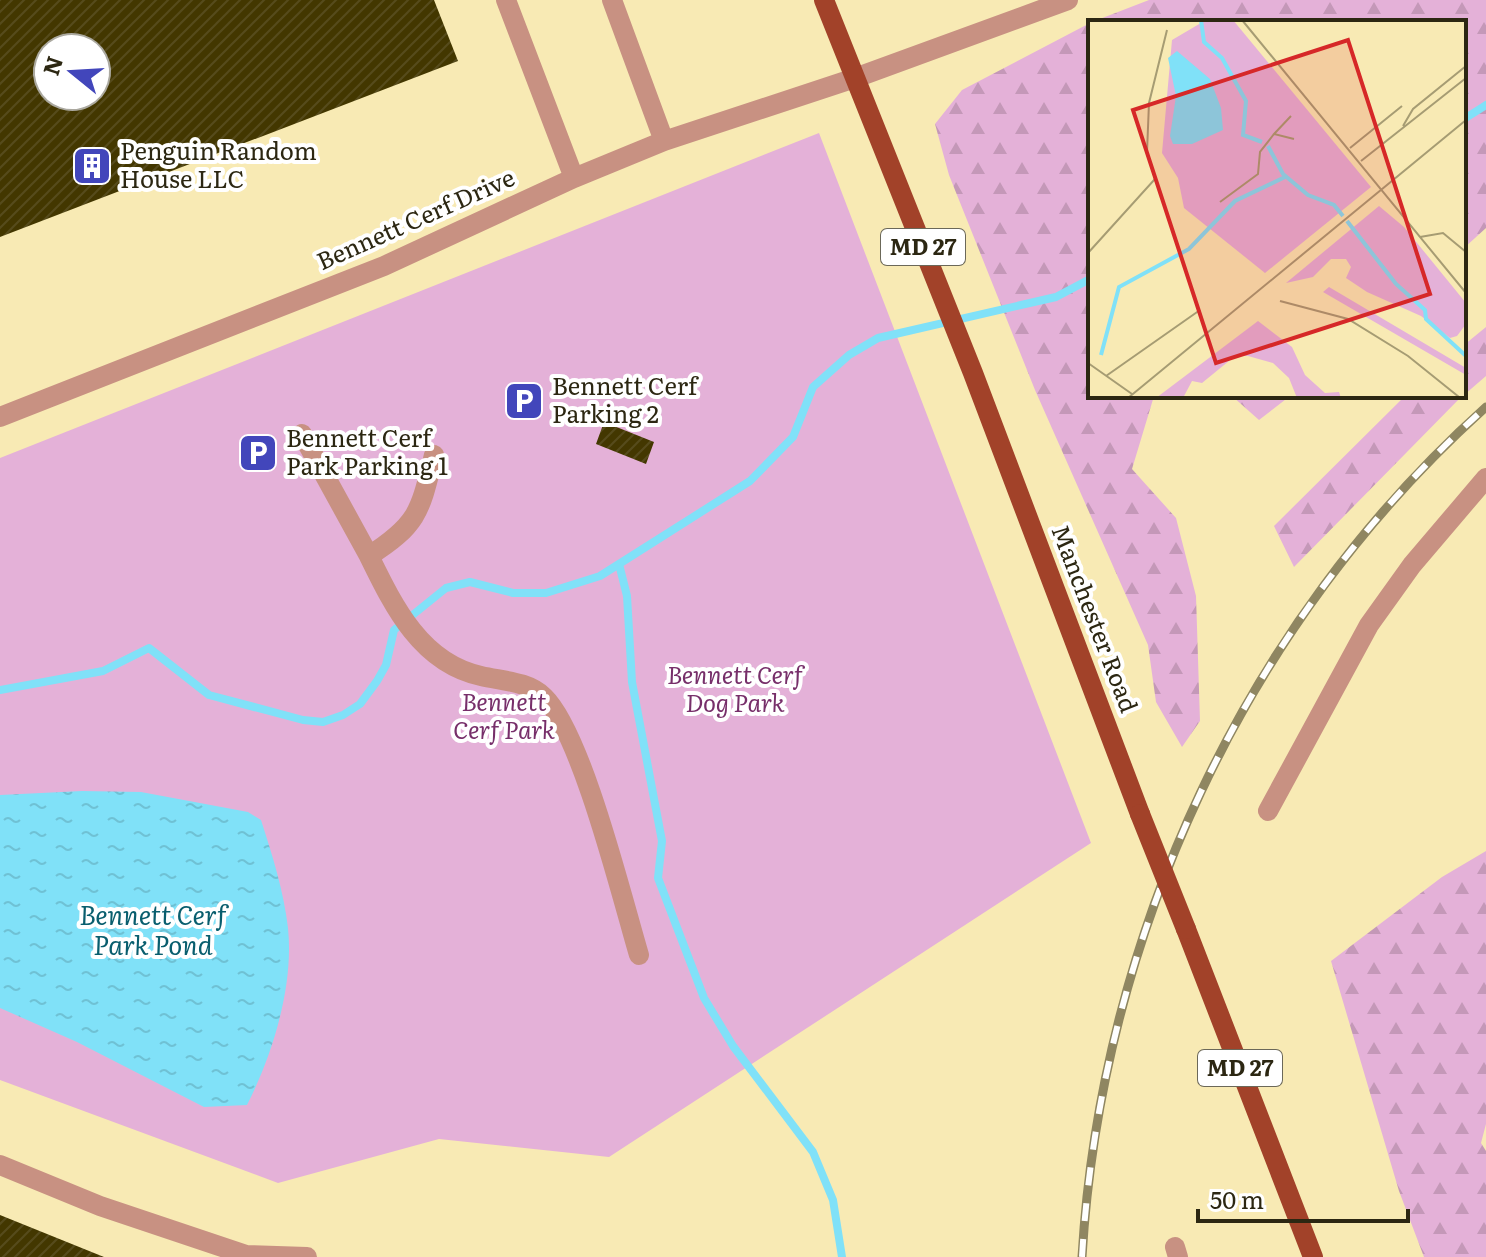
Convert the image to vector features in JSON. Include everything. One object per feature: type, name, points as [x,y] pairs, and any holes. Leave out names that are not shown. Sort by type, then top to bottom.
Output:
[{"type":"main road","name":"Manchester Road","points":[[824,0],[973,373],[1140,814],[1313,1257]]},
{"type":"street","points":[[506,0],[574,178]]},
{"type":"street","points":[[612,0],[664,141]]},
{"type":"street","name":"Bennett Cerf Drive","points":[[0,417],[384,266],[574,178],[664,141],[855,78],[1068,0]]},
{"type":"street","points":[[302,434],[392,602],[429,651],[450,666],[528,687],[554,708],[592,799],[639,955]]},
{"type":"street","points":[[369,556],[392,542],[419,512],[434,455]]},
{"type":"street","points":[[1268,811],[1369,625],[1412,565],[1486,478]]},
{"type":"street","points":[[0,1165],[100,1206],[246,1255],[307,1257]]},
{"type":"green space","points":[[1149,0],[1486,0],[1486,228],[1466,246],[1466,20],[1097,20]]},
{"type":"green space","points":[[1088,24],[1088,398],[1153,398],[1132,469],[1176,518],[1196,596],[1200,721],[1182,747],[1156,702],[1148,645],[1035,390],[949,175],[935,124],[962,90]]},
{"type":"green space","name":"Bennett Cerf Park","points":[[819,133],[1091,843],[609,1157],[439,1139],[278,1183],[0,1080],[0,458]]},
{"type":"green space","points":[[1486,327],[1486,376],[1466,393],[1466,343]]},
{"type":"green space","points":[[1234,398],[1287,398],[1259,420]]},
{"type":"green space","points":[[1403,398],[1460,398],[1294,567],[1274,526]]},
{"type":"green space","points":[[1486,851],[1486,1124],[1481,1143],[1486,1151],[1486,1257],[1424,1257],[1399,1191],[1331,961],[1442,877]]},
{"type":"water","name":"Bennett Cerf Park Pond","points":[[141,792],[248,812],[261,820],[284,901],[288,928],[288,973],[273,1042],[247,1105],[204,1107],[77,1042],[0,1008],[0,795]]},
{"type":"building","name":"Penguin Random House LLC","points":[[0,0],[434,0],[458,61],[0,237]]},
{"type":"building","points":[[604,422],[654,442],[646,464],[596,444]]},
{"type":"building","points":[[0,1215],[104,1257],[0,1257]]},
{"type":"waterway","points":[[1466,118],[1486,105]]},
{"type":"waterway","points":[[0,690],[103,671],[149,648],[209,695],[303,720],[323,722],[343,715],[360,704],[377,681],[386,665],[394,630],[446,588],[470,582],[513,593],[546,593],[600,576],[750,481],[793,437],[813,387],[849,355],[878,338],[1056,297],[1088,280]]},
{"type":"waterway","points":[[619,564],[627,596],[632,682],[662,841],[658,878],[704,998],[733,1046],[813,1152],[833,1200],[842,1257]]},
{"type":"railway","points":[[1082,1257],[1095,1137],[1119,1019],[1155,904],[1201,792],[1257,686],[1324,586],[1400,492],[1486,407]]},
{"type":"place","name":"Penguin Random House LLC","points":[[92,166]]},
{"type":"place","name":"Bennett Cerf Parking 2","points":[[524,401]]},
{"type":"place","name":"Bennett Cerf Park Parking 1","points":[[258,453]]},
{"type":"park label","name":"Bennett Cerf Dog Park","points":[[735,690]]}]
